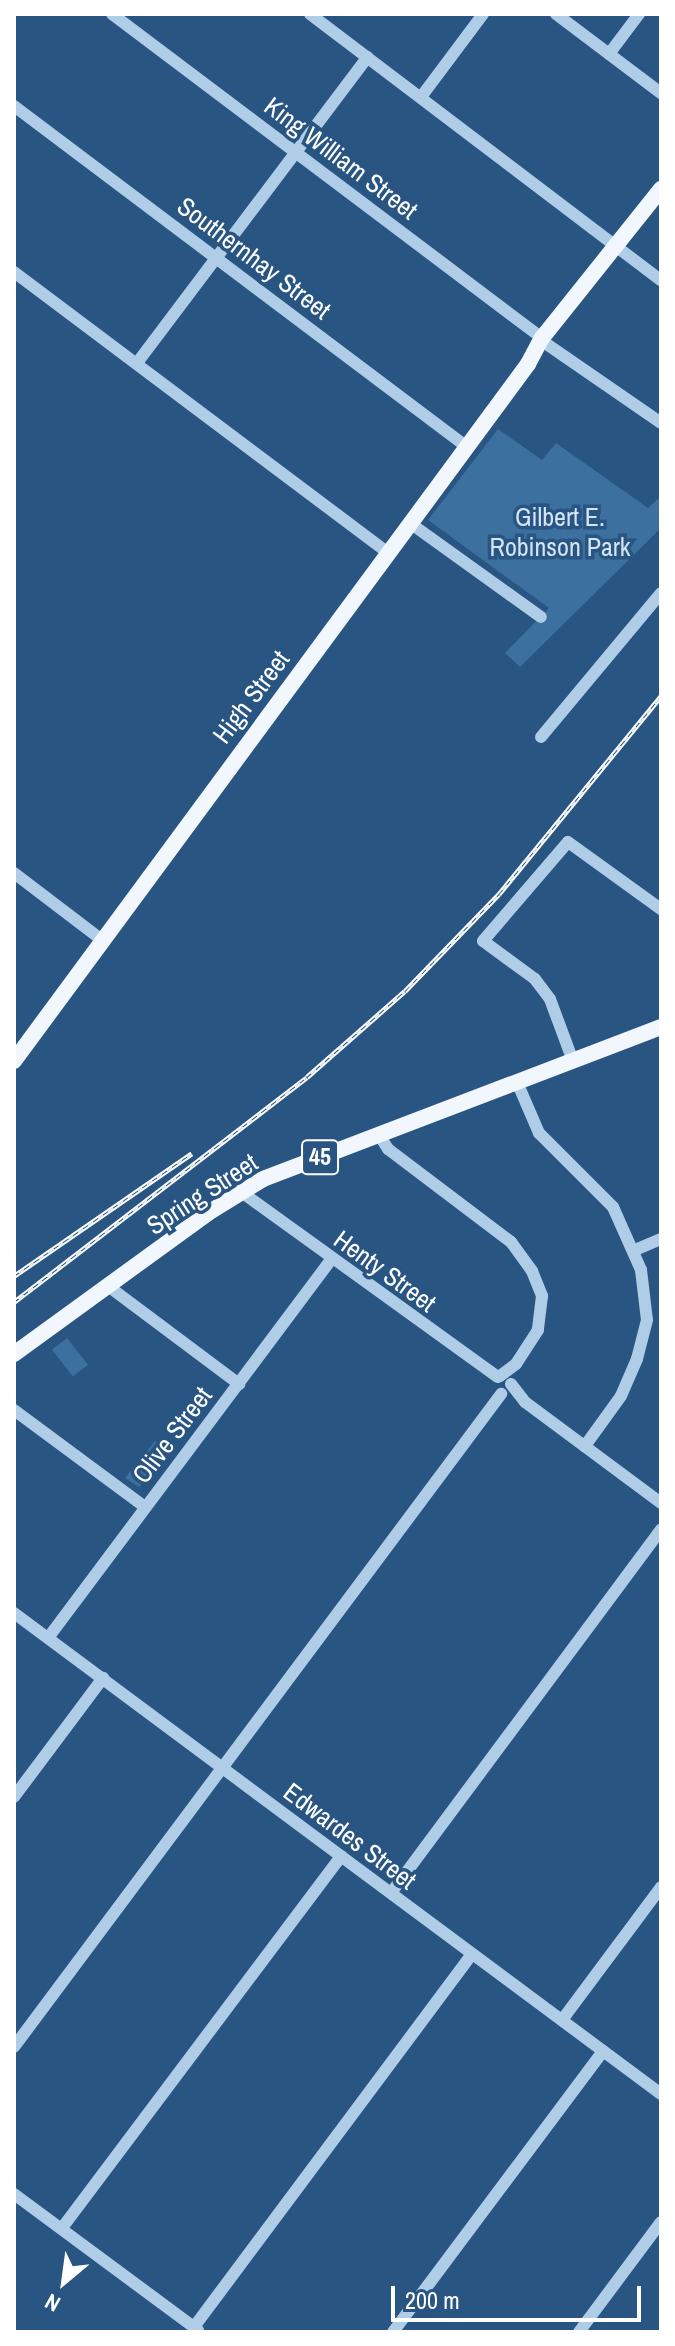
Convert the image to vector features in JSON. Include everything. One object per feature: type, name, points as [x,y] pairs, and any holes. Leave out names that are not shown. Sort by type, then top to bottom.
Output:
[{"type":"main road","name":"High Street","points":[[16,1052],[661,189]]},
{"type":"main road","name":"Spring Street","points":[[14,1354],[245,1189],[661,1027]]},
{"type":"street","name":"King William Street","points":[[112,14],[661,423]]},
{"type":"street","points":[[310,14],[661,280]]},
{"type":"street","points":[[421,97],[483,14]]},
{"type":"street","points":[[556,14],[661,93]]},
{"type":"street","points":[[609,54],[639,14]]},
{"type":"street","points":[[137,363],[368,57]]},
{"type":"street","name":"Southernhay Street","points":[[14,106],[467,447]]},
{"type":"street","points":[[14,272],[388,553]]},
{"type":"street","points":[[410,523],[541,617]]},
{"type":"street","points":[[541,737],[661,593]]},
{"type":"street","points":[[573,1061],[550,999],[535,979],[483,941],[568,842],[661,909]]},
{"type":"street","points":[[14,873],[102,940]]},
{"type":"street","points":[[517,1082],[539,1133],[605,1198],[635,1250],[654,1321],[621,1396],[585,1446]]},
{"type":"street","points":[[14,2047],[488,1405],[516,1364],[541,1318],[542,1296],[532,1271],[511,1242],[388,1149],[379,1135]]},
{"type":"street","name":"Henty Street","points":[[245,1189],[264,1209],[661,1503]]},
{"type":"street","points":[[635,1250],[661,1239]]},
{"type":"street","name":"Olive Street","points":[[48,1638],[332,1259]]},
{"type":"street","points":[[108,1286],[239,1384]]},
{"type":"street","points":[[14,1410],[145,1507]]},
{"type":"street","points":[[391,1893],[661,1529]]},
{"type":"street","name":"Edwardes Street","points":[[14,1613],[661,2094]]},
{"type":"street","points":[[14,1797],[103,1678]]},
{"type":"street","points":[[62,2228],[341,1856]]},
{"type":"street","points":[[562,2020],[661,1887]]},
{"type":"street","points":[[14,2194],[197,2330],[472,1954]]},
{"type":"street","points":[[393,2332],[603,2051]]},
{"type":"street","points":[[579,2332],[661,2222]]},
{"type":"green space","name":"Gilbert E. Robinson Park","points":[[498,429],[542,460],[556,443],[648,508],[661,496],[661,528],[520,667],[505,653],[549,608],[428,520]]},
{"type":"green space","points":[[67,1338],[88,1365],[73,1376],[52,1350]]},
{"type":"green space","points":[[155,1441],[171,1452],[139,1487],[125,1478]]},
{"type":"railway","points":[[14,1302],[307,1077],[405,991],[499,894],[661,696]]},
{"type":"railway","points":[[14,1276],[192,1153]]}]
